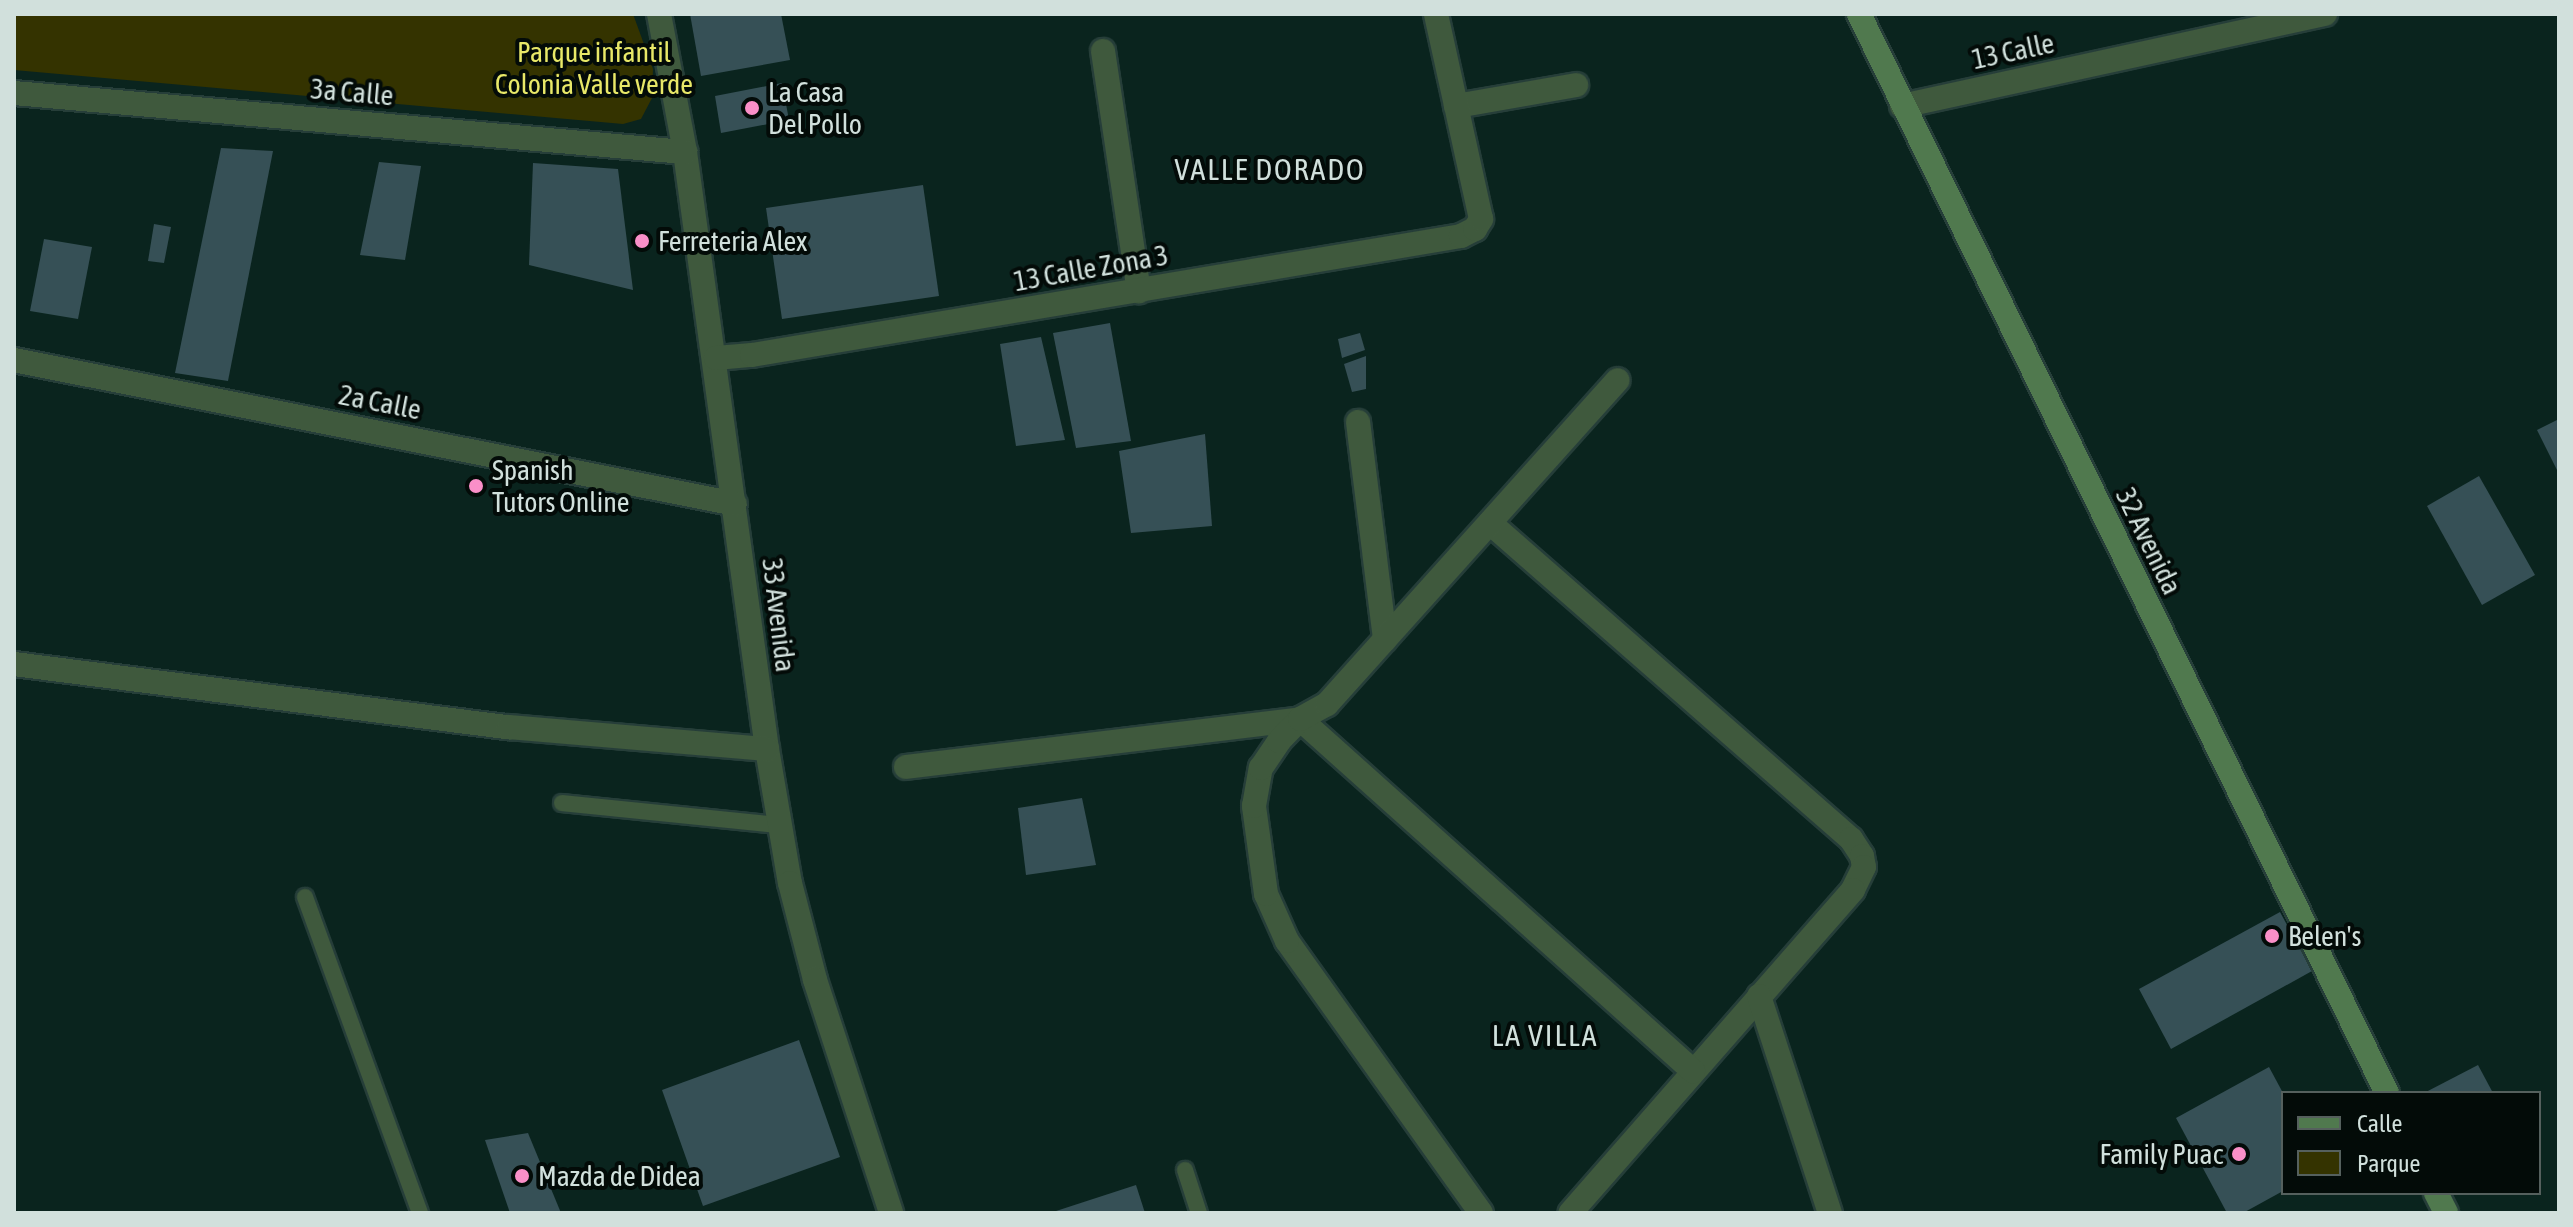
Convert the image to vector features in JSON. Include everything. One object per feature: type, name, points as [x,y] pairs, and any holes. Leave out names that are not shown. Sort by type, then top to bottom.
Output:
[{"type":"street","name":"33 Avenida","points":[[659,14],[685,152],[716,358],[767,749],[790,883],[815,980],[891,1213]]},
{"type":"street","points":[[1436,14],[1456,106],[1576,85]]},
{"type":"street","name":"32 Avenida","points":[[1859,14],[2386,1091]]},
{"type":"street","name":"13 Calle","points":[[1902,106],[2325,14]]},
{"type":"street","points":[[1103,51],[1139,291]]},
{"type":"street","name":"3a Calle","points":[[14,93],[685,152]]},
{"type":"street","name":"13 Calle Zona 3","points":[[716,358],[752,355],[1461,236],[1475,229],[1481,219],[1456,106]]},
{"type":"street","name":"2a Calle","points":[[14,360],[735,504]]},
{"type":"street","points":[[906,767],[1300,719],[1327,704],[1618,380]]},
{"type":"street","points":[[1358,422],[1385,639]]},
{"type":"street","points":[[1490,523],[1858,847],[1864,867],[1853,890],[1570,1213]]},
{"type":"street","points":[[14,664],[509,727],[767,749]]},
{"type":"street","points":[[1300,719],[1693,1071]]},
{"type":"street","points":[[1300,719],[1261,768],[1254,806],[1266,894],[1287,941],[1481,1213]]},
{"type":"street","points":[[1759,996],[1830,1213]]},
{"type":"street","points":[[2437,1195],[2446,1213]]},
{"type":"lane","points":[[562,803],[780,825]]},
{"type":"lane","points":[[305,897],[420,1213]]},
{"type":"lane","points":[[1185,1170],[1199,1213]]},
{"type":"green space","name":"Parque infantil Colonia Valle verde","points":[[14,14],[633,14],[653,69],[652,98],[641,119],[623,124],[14,70]]},
{"type":"building","points":[[690,14],[781,14],[790,60],[701,76]]},
{"type":"building","name":"La Casa Del Pollo","points":[[782,83],[789,120],[721,133],[715,96]]},
{"type":"building","points":[[221,148],[273,151],[228,381],[175,373]]},
{"type":"building","points":[[379,162],[421,166],[405,260],[360,255]]},
{"type":"building","points":[[533,163],[618,169],[633,290],[529,265]]},
{"type":"building","points":[[923,185],[939,296],[782,319],[766,208]]},
{"type":"building","points":[[154,224],[171,227],[164,263],[148,261]]},
{"type":"building","points":[[44,239],[92,247],[78,319],[30,311]]},
{"type":"building","points":[[1110,323],[1131,441],[1076,448],[1053,333]]},
{"type":"building","points":[[1360,333],[1365,350],[1342,358],[1338,339]]},
{"type":"building","points":[[1041,337],[1065,440],[1016,446],[1000,344]]},
{"type":"building","points":[[1366,356],[1366,389],[1352,392],[1344,364]]},
{"type":"building","points":[[2559,419],[2559,474],[2537,430]]},
{"type":"building","points":[[1205,434],[1212,526],[1131,533],[1119,451]]},
{"type":"building","points":[[2479,476],[2535,575],[2482,605],[2427,506]]},
{"type":"building","points":[[1082,798],[1096,865],[1026,875],[1018,808]]},
{"type":"building","points":[[2280,912],[2312,971],[2171,1049],[2139,989]]},
{"type":"building","points":[[799,1040],[840,1157],[703,1206],[662,1090]]},
{"type":"building","points":[[2478,1065],[2492,1091],[2428,1091]]},
{"type":"building","name":"Family Puac","points":[[2269,1067],[2282,1091],[2281,1192],[2243,1213],[2227,1213],[2176,1118]]},
{"type":"building","name":"Mazda de Didea","points":[[528,1133],[561,1213],[510,1213],[485,1140]]},
{"type":"building","points":[[1136,1185],[1145,1213],[1053,1213],[1053,1212]]},
{"type":"place","name":"La Casa Del Pollo","points":[[752,108]]},
{"type":"place","name":"Ferreteria Alex","points":[[642,241]]},
{"type":"place","name":"Spanish Tutors Online","points":[[476,486]]},
{"type":"place","name":"Belen's","points":[[2272,936]]},
{"type":"place","name":"Family Puac","points":[[2239,1154]]},
{"type":"place","name":"Mazda de Didea","points":[[522,1176]]},
{"type":"district","name":"VALLE DORADO","points":[[1270,169]]},
{"type":"district","name":"LA VILLA","points":[[1545,1035]]}]
